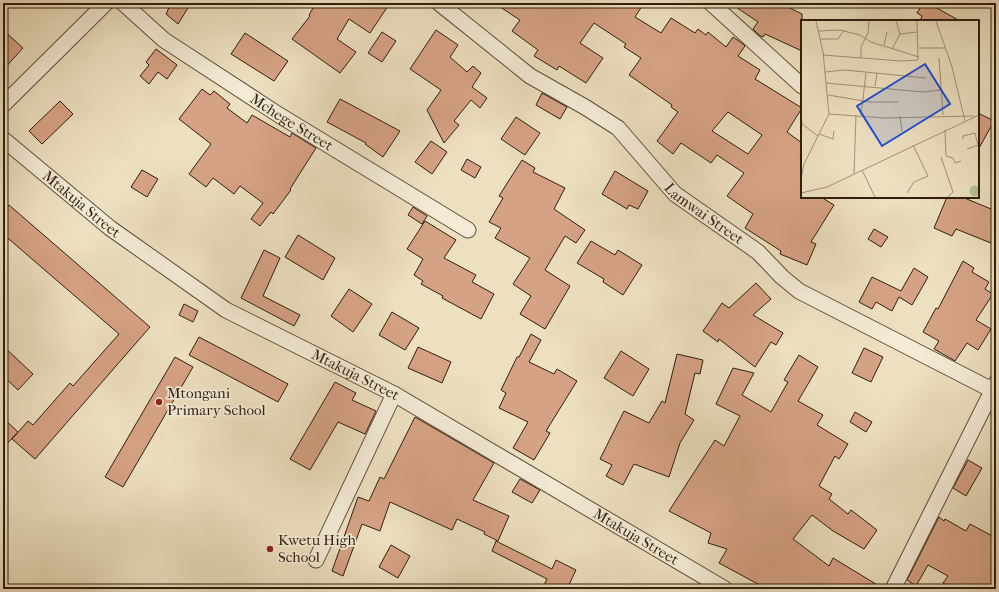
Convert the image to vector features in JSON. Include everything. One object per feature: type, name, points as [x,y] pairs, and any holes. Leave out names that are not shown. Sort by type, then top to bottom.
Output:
[{"type":"street","points":[[3,106],[106,3]]},
{"type":"street","name":"Mchege Street","points":[[123,3],[164,40],[279,115],[468,230]]},
{"type":"street","name":"Lamwai Street","points":[[439,3],[530,76],[585,107],[618,128],[675,194],[758,252],[798,291],[994,387]]},
{"type":"street","points":[[711,3],[801,85]]},
{"type":"street","name":"Mtakuja Street","points":[[3,139],[110,228],[226,310],[394,394],[724,589]]},
{"type":"street","points":[[893,589],[994,387]]},
{"type":"street","points":[[316,560],[394,394]]},
{"type":"building","points":[[171,3],[191,3],[178,24],[166,14]]},
{"type":"building","points":[[316,3],[390,3],[370,33],[349,19],[337,39],[356,52],[340,73],[292,39],[310,16],[309,15]]},
{"type":"building","points":[[494,3],[644,3],[635,17],[661,33],[671,18],[695,33],[698,29],[706,35],[708,32],[726,47],[733,37],[743,44],[745,46],[738,56],[760,70],[755,79],[801,107],[787,132],[801,142],[801,198],[823,198],[834,205],[811,242],[816,244],[807,265],[780,254],[781,251],[745,228],[753,214],[727,196],[744,173],[717,155],[711,163],[681,143],[673,154],[657,141],[678,112],[671,107],[672,105],[629,75],[641,58],[624,47],[626,44],[594,23],[580,43],[603,58],[586,83],[559,66],[557,70],[534,56],[538,50],[512,31],[520,20]],"holes":[[[728,112],[762,135],[748,154],[712,131]]]},
{"type":"building","points":[[730,3],[780,3],[802,14],[801,51],[765,34],[763,37],[759,35],[753,29],[758,22]]},
{"type":"building","points":[[923,3],[928,3],[958,20],[920,20],[922,16],[917,13]]},
{"type":"building","points":[[3,30],[23,48],[3,70]]},
{"type":"building","points":[[436,30],[458,45],[450,57],[467,72],[473,66],[481,73],[472,87],[487,98],[480,108],[471,100],[454,121],[459,125],[444,143],[427,110],[441,90],[410,69]]},
{"type":"building","points":[[382,32],[396,41],[382,62],[368,53]]},
{"type":"building","points":[[245,33],[288,61],[274,81],[231,54]]},
{"type":"building","points":[[156,49],[177,65],[167,79],[158,72],[149,84],[140,76],[149,65],[146,62]]},
{"type":"building","points":[[202,89],[210,95],[214,91],[230,104],[227,108],[247,123],[252,115],[290,137],[292,133],[316,148],[290,189],[291,190],[273,214],[271,212],[260,226],[251,219],[263,203],[240,186],[234,194],[213,178],[206,187],[189,174],[211,144],[179,119]]},
{"type":"building","points":[[542,93],[567,107],[560,119],[536,105]]},
{"type":"building","points":[[340,99],[400,131],[383,157],[365,144],[366,143],[327,122]]},
{"type":"building","points":[[60,101],[73,114],[42,144],[29,131]]},
{"type":"building","points":[[979,114],[994,121],[979,148]]},
{"type":"building","points":[[516,117],[540,133],[525,155],[501,139]]},
{"type":"building","points":[[431,141],[447,152],[432,174],[415,162]]},
{"type":"building","points":[[467,159],[481,167],[475,178],[461,170]]},
{"type":"building","points":[[522,160],[535,168],[533,172],[565,188],[554,209],[585,230],[576,243],[565,236],[545,270],[570,286],[545,329],[520,314],[531,296],[513,284],[530,258],[495,238],[501,228],[489,222],[503,198],[499,196]]},
{"type":"building","points":[[142,170],[158,179],[147,197],[131,187]]},
{"type":"building","points":[[615,171],[648,191],[638,209],[629,205],[627,209],[602,194]]},
{"type":"building","points":[[947,198],[964,198],[996,211],[996,245],[956,229],[952,236],[934,228]]},
{"type":"building","points":[[9,205],[150,327],[35,459],[12,439],[28,421],[33,425],[70,383],[73,386],[119,334],[3,234],[3,212]]},
{"type":"building","points":[[413,207],[427,216],[422,224],[408,215]]},
{"type":"building","points":[[425,221],[456,240],[444,258],[476,275],[472,282],[494,294],[481,319],[442,298],[443,296],[421,284],[423,281],[414,275],[423,259],[407,249]]},
{"type":"building","points":[[874,229],[888,237],[881,247],[868,239]]},
{"type":"building","points":[[298,235],[335,258],[323,280],[285,257]]},
{"type":"building","points":[[591,241],[615,255],[618,250],[642,265],[623,295],[603,282],[604,279],[577,263]]},
{"type":"building","points":[[264,250],[280,258],[263,296],[300,315],[294,326],[241,298]]},
{"type":"building","points":[[963,261],[974,268],[972,272],[989,282],[985,289],[993,294],[976,320],[991,329],[978,350],[967,343],[955,361],[934,349],[939,341],[923,332],[936,308],[938,309]]},
{"type":"building","points":[[914,268],[928,277],[912,305],[899,297],[892,311],[876,302],[872,309],[859,302],[872,277],[901,291]]},
{"type":"building","points":[[756,283],[771,299],[753,315],[783,333],[776,345],[771,342],[755,367],[719,339],[718,342],[703,331],[722,303],[729,308]]},
{"type":"building","points":[[349,289],[372,304],[353,332],[331,316]]},
{"type":"building","points":[[184,304],[198,311],[193,322],[179,315]]},
{"type":"building","points":[[392,312],[419,328],[405,350],[379,335]]},
{"type":"building","points":[[531,334],[541,340],[529,362],[554,374],[557,369],[577,381],[546,431],[550,433],[534,460],[513,448],[528,422],[499,408],[506,393],[501,390],[517,357],[519,357]]},
{"type":"building","points":[[199,337],[288,384],[278,402],[189,355]]},
{"type":"building","points":[[3,346],[33,374],[18,390],[3,376]]},
{"type":"building","points":[[418,347],[451,362],[442,383],[408,368]]},
{"type":"building","points":[[864,348],[883,357],[871,382],[852,373]]},
{"type":"building","points":[[621,351],[649,369],[633,396],[604,378]]},
{"type":"building","points":[[677,354],[703,360],[700,374],[695,373],[685,414],[694,420],[680,443],[669,477],[634,464],[623,485],[606,476],[612,465],[600,459],[624,411],[649,423],[662,401],[665,403]]},
{"type":"building","points":[[799,355],[818,367],[798,401],[823,415],[817,425],[848,444],[839,459],[835,456],[819,486],[832,494],[829,499],[848,514],[851,510],[877,530],[864,549],[833,531],[812,515],[793,539],[829,566],[833,558],[884,589],[767,589],[719,563],[727,549],[708,543],[711,533],[669,511],[715,440],[724,446],[740,416],[716,404],[733,368],[754,373],[742,395],[771,412],[788,382],[784,380]]},
{"type":"building","points":[[175,357],[193,367],[123,487],[105,477]]},
{"type":"building","points":[[335,382],[356,393],[352,400],[376,411],[365,434],[338,422],[310,470],[290,459]]},
{"type":"building","points":[[855,412],[872,422],[866,432],[850,422]]},
{"type":"building","points":[[415,417],[494,463],[473,500],[509,516],[498,541],[484,534],[485,532],[457,519],[452,530],[390,502],[380,531],[362,524],[343,576],[332,571],[358,497],[369,501],[380,477],[384,479]]},
{"type":"building","points":[[3,418],[18,432],[3,448]]},
{"type":"building","points":[[968,460],[982,468],[966,496],[953,488]]},
{"type":"building","points":[[520,479],[540,490],[532,503],[512,492]]},
{"type":"building","points":[[939,517],[944,521],[945,519],[966,531],[970,524],[996,538],[996,589],[953,589],[943,583],[948,576],[928,565],[916,586],[907,580]]},
{"type":"building","points":[[496,541],[552,569],[556,560],[576,570],[567,589],[542,589],[547,579],[492,551]]},
{"type":"building","points":[[391,545],[410,556],[398,578],[379,567]]},
{"type":"place","name":"Mtongani Primary School","points":[[159,402]]},
{"type":"place","name":"Kwetu High School","points":[[270,549]]}]
